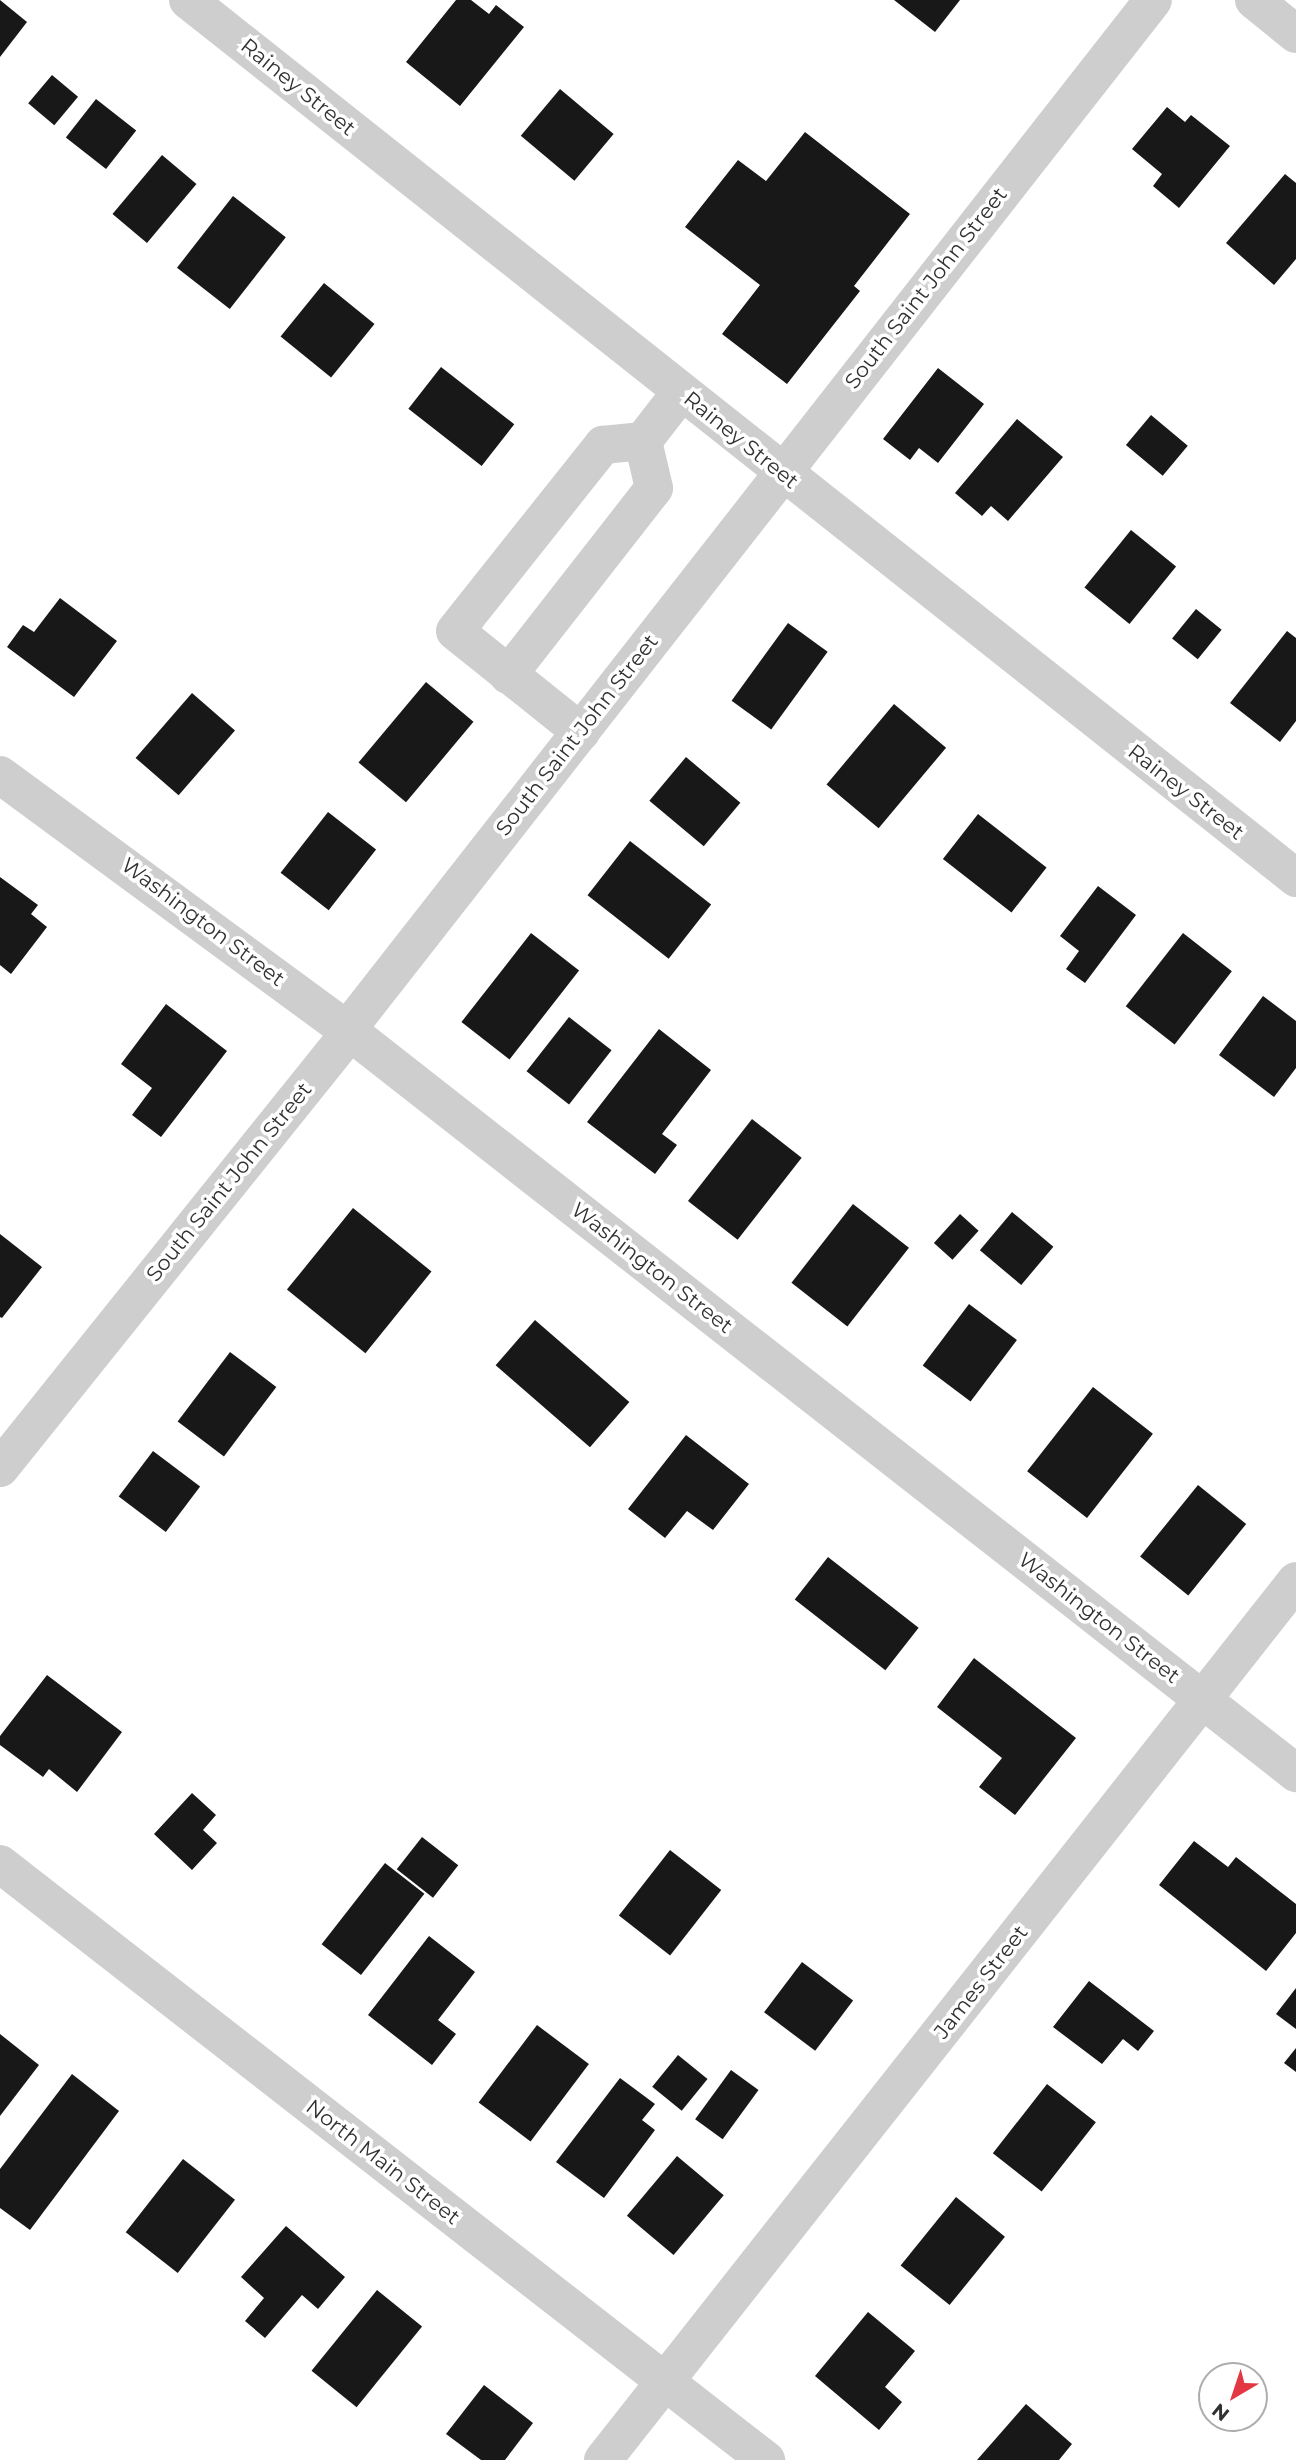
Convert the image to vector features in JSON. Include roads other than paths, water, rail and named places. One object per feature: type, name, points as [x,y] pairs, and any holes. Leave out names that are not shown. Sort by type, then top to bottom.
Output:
[{"type":"street","name":"Rainey Street","points":[[188,0],[1296,878]]},
{"type":"street","name":"South Saint John Street","points":[[0,1468],[350,1032],[354,1021],[781,472],[1153,0]]},
{"type":"street","points":[[1254,0],[1296,33]]},
{"type":"street","points":[[581,732],[455,631],[603,445],[643,441],[681,392]]},
{"type":"street","points":[[509,675],[654,488],[643,441]]},
{"type":"street","name":"Washington Street","points":[[0,775],[350,1032],[1296,1773]]},
{"type":"street","name":"James Street","points":[[603,2460],[1296,1581]]},
{"type":"street","name":"North Main Street","points":[[0,1864],[766,2460]]}]
